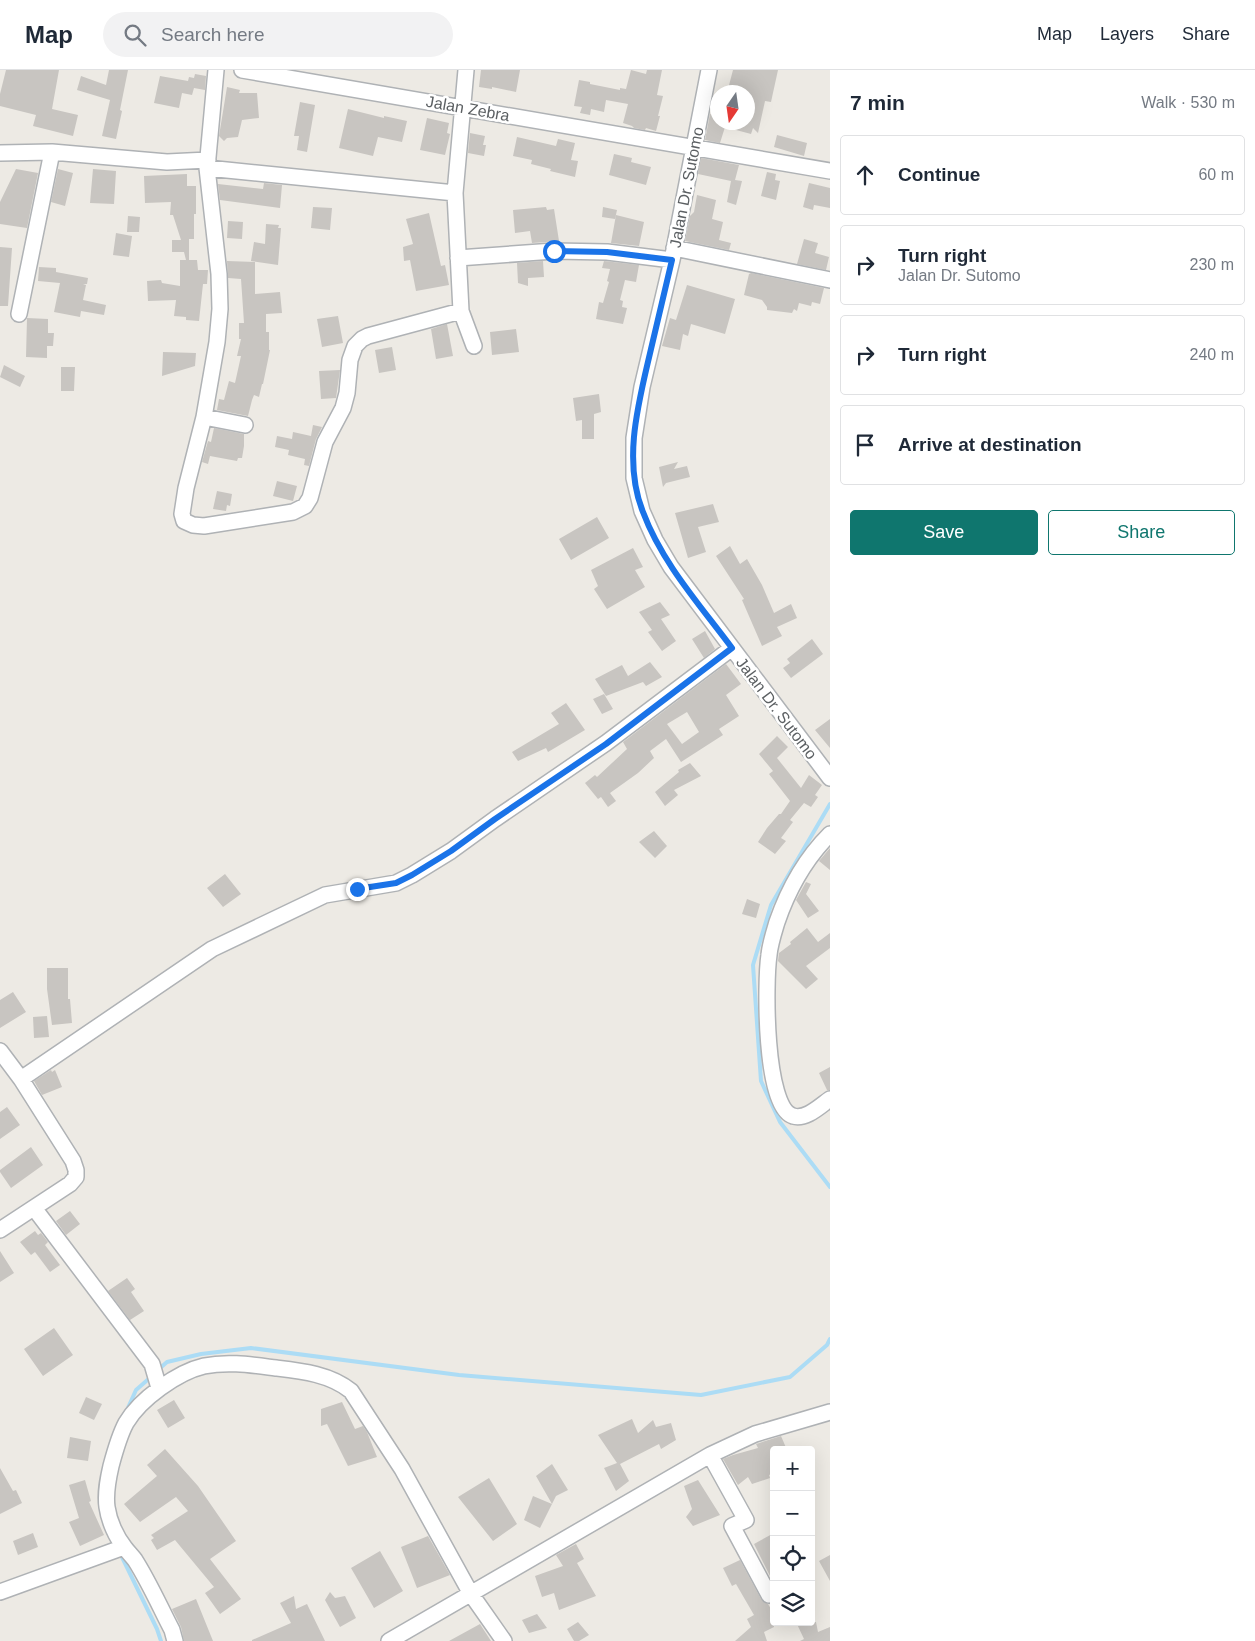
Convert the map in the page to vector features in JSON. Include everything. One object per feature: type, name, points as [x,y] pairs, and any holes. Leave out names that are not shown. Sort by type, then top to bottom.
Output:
[{"type":"street","points":[[216,70],[207,164],[219,274],[220,309],[218,342],[204,417],[186,488],[182,514],[184,521],[193,525],[204,526],[293,512],[305,506],[310,498],[326,442],[343,408],[347,393],[350,360],[355,346],[362,338],[368,336],[461,311]]},
{"type":"street","name":"Jalan Zebra","points":[[242,70],[830,171]]},
{"type":"street","points":[[466,70],[455,193],[461,311],[474,346]]},
{"type":"street","name":"Jalan Dr. Sutomo","points":[[709,70],[673,254],[642,387],[634,438],[634,478],[642,511],[655,540],[671,567],[828,776]]},
{"type":"street","points":[[19,314],[52,152]]},
{"type":"street","points":[[0,153],[52,152],[207,164],[455,193]]},
{"type":"street","points":[[458,258],[554,251],[673,254],[830,280]]},
{"type":"street","points":[[204,417],[245,425]]},
{"type":"street","points":[[21,1079],[212,949],[324,896],[396,883],[412,875],[451,851],[606,744],[732,648]]},
{"type":"street","points":[[830,834],[820,845],[793,885],[777,922],[769,955],[766,999],[768,1052],[778,1098],[784,1111],[793,1116],[804,1116],[830,1099]]},
{"type":"street","points":[[0,1051],[21,1079],[73,1160],[76,1170],[76,1177],[70,1184],[0,1230]]},
{"type":"street","points":[[34,1208],[152,1364],[158,1384]]},
{"type":"street","points":[[175,1641],[172,1630],[134,1559],[121,1548],[111,1524],[107,1507],[107,1483],[117,1443],[127,1422],[158,1384],[188,1371],[218,1364],[241,1364],[294,1370],[328,1378],[340,1383],[350,1391],[402,1468],[471,1594],[504,1641]]},
{"type":"street","points":[[389,1641],[710,1455],[755,1434],[830,1412]]},
{"type":"street","points":[[710,1455],[746,1520],[732,1526],[769,1595]]},
{"type":"street","points":[[2,1586],[121,1548]]},
{"type":"building","points":[[6,70],[59,70],[52,109],[78,115],[73,136],[33,126],[36,115],[0,106],[0,94]]},
{"type":"building","points":[[109,70],[128,70],[116,139],[102,136],[110,100],[77,90],[81,76],[106,85]]},
{"type":"building","points":[[481,70],[520,70],[516,92],[492,87],[492,89],[479,87]]},
{"type":"building","points":[[631,70],[646,74],[647,70],[662,70],[657,95],[663,96],[656,131],[646,128],[645,130],[634,128],[623,123],[628,104],[606,100],[604,112],[591,109],[590,115],[580,113],[582,107],[574,106],[579,80],[620,90],[620,88],[626,89]]},
{"type":"building","points":[[733,70],[778,70],[771,102],[765,101],[758,133],[755,130],[755,85],[729,85]]},
{"type":"building","points":[[195,74],[206,76],[205,90],[194,88],[192,95],[182,93],[179,108],[154,103],[160,76],[188,81],[189,77],[194,78]]},
{"type":"building","points":[[227,87],[240,90],[239,93],[257,93],[259,118],[242,120],[238,137],[227,138],[224,141],[219,136]]},
{"type":"building","points":[[300,102],[315,105],[307,152],[297,150],[299,136],[294,136]]},
{"type":"building","points":[[348,109],[384,118],[384,116],[407,121],[402,142],[378,137],[373,156],[339,148]]},
{"type":"building","points":[[710,114],[710,130],[724,130],[720,143],[705,140]]},
{"type":"building","points":[[427,118],[449,123],[447,133],[450,134],[445,155],[420,150]]},
{"type":"building","points":[[736,130],[752,130],[751,134]]},
{"type":"building","points":[[470,133],[485,136],[483,145],[486,145],[484,156],[468,153]]},
{"type":"building","points":[[777,135],[807,143],[804,156],[774,147]]},
{"type":"building","points":[[517,137],[556,146],[558,139],[575,143],[571,160],[578,161],[575,177],[550,171],[551,169],[531,164],[532,160],[513,156]]},
{"type":"building","points":[[614,154],[632,158],[631,162],[651,167],[646,185],[609,175]]},
{"type":"building","points":[[701,158],[739,165],[735,180],[742,181],[736,205],[727,202],[731,181],[698,174]]},
{"type":"building","points":[[16,169],[38,173],[27,228],[0,224],[0,202]]},
{"type":"building","points":[[58,169],[73,173],[65,206],[51,202]]},
{"type":"building","points":[[93,169],[116,171],[114,204],[90,203]]},
{"type":"building","points":[[767,172],[776,174],[775,180],[780,181],[776,200],[761,196]]},
{"type":"building","points":[[187,174],[187,186],[196,186],[194,239],[189,239],[189,260],[197,260],[198,270],[208,270],[207,284],[203,284],[199,321],[186,320],[186,317],[174,316],[176,300],[148,301],[147,281],[161,280],[162,283],[180,286],[180,260],[186,260],[184,252],[172,252],[172,240],[181,240],[173,215],[170,215],[171,202],[145,203],[144,176]]},
{"type":"building","points":[[264,183],[282,185],[280,208],[220,200],[218,184],[263,189]]},
{"type":"building","points":[[809,183],[830,188],[830,208],[814,205],[813,210],[803,207]]},
{"type":"building","points":[[697,195],[716,200],[712,219],[723,222],[719,240],[731,243],[729,250],[685,241]]},
{"type":"building","points":[[313,207],[332,208],[330,230],[311,228]]},
{"type":"building","points":[[546,207],[547,210],[554,209],[559,241],[532,243],[530,231],[515,233],[513,210]]},
{"type":"building","points":[[603,207],[617,210],[615,219],[602,217]]},
{"type":"building","points":[[429,213],[441,266],[445,265],[449,285],[416,291],[410,260],[404,261],[403,247],[413,244],[406,219]]},
{"type":"building","points":[[616,215],[644,222],[639,246],[611,243]]},
{"type":"building","points":[[128,216],[140,217],[139,232],[127,232]]},
{"type":"building","points":[[228,221],[243,222],[242,239],[227,238]]},
{"type":"building","points":[[266,224],[279,225],[278,228],[281,228],[278,265],[251,261],[254,242],[265,244]]},
{"type":"building","points":[[116,233],[132,236],[129,257],[113,255]]},
{"type":"building","points":[[804,239],[818,243],[815,253],[829,257],[826,270],[797,264]]},
{"type":"building","points":[[0,247],[12,248],[8,306],[0,306]]},
{"type":"building","points":[[227,261],[255,262],[255,294],[280,292],[282,313],[266,314],[266,332],[269,332],[270,350],[259,397],[254,395],[248,416],[217,410],[219,399],[224,400],[229,381],[235,383],[241,356],[237,356],[241,339],[239,339],[239,323],[244,323],[241,279],[228,278]]},
{"type":"building","points":[[543,261],[544,277],[528,278],[528,286],[518,283],[517,263]]},
{"type":"building","points":[[604,261],[639,265],[636,282],[625,280],[620,300],[623,301],[622,307],[627,308],[623,324],[596,319],[599,302],[603,303],[609,282],[607,281],[610,269],[602,268]]},
{"type":"building","points":[[39,267],[56,268],[56,272],[88,278],[87,284],[83,284],[86,285],[83,300],[106,305],[104,315],[81,311],[80,317],[54,312],[60,283],[38,281]]},
{"type":"building","points":[[749,274],[824,288],[820,304],[812,302],[811,306],[799,303],[797,311],[794,309],[792,313],[767,310],[762,300],[744,295]]},
{"type":"building","points":[[687,285],[735,299],[725,334],[691,324],[688,336],[683,334],[680,350],[662,346],[670,318],[676,320]]},
{"type":"building","points":[[338,316],[343,343],[322,347],[317,319]]},
{"type":"building","points":[[27,318],[48,319],[48,333],[54,333],[53,346],[47,346],[47,358],[26,357]]},
{"type":"building","points":[[447,324],[453,356],[436,359],[431,329]]},
{"type":"building","points":[[516,329],[519,352],[492,355],[490,332]]},
{"type":"building","points":[[392,347],[396,370],[379,373],[375,350]]},
{"type":"building","points":[[163,352],[196,353],[195,366],[162,376]]},
{"type":"building","points":[[4,365],[25,376],[20,387],[0,377]]},
{"type":"building","points":[[61,367],[75,367],[74,391],[61,391]]},
{"type":"building","points":[[340,370],[336,398],[321,399],[319,371]]},
{"type":"building","points":[[599,394],[601,412],[594,414],[594,439],[582,439],[582,420],[576,421],[573,398]]},
{"type":"building","points":[[313,425],[322,427],[316,439],[309,466],[304,465],[305,459],[288,455],[289,450],[275,447],[277,436],[292,439],[293,432],[311,436]]},
{"type":"building","points":[[214,428],[244,434],[242,458],[238,458],[237,461],[210,456],[208,464],[202,462],[208,441],[211,442]]},
{"type":"building","points":[[678,462],[674,469],[687,466],[690,477],[666,483],[663,487],[659,467]]},
{"type":"building","points":[[277,481],[297,486],[293,501],[273,496]]},
{"type":"building","points":[[217,491],[232,494],[230,506],[227,505],[226,511],[213,509]]},
{"type":"building","points":[[713,504],[719,522],[698,527],[706,552],[688,558],[675,513]]},
{"type":"building","points":[[597,517],[609,538],[571,560],[559,539]]},
{"type":"building","points":[[730,546],[740,564],[747,559],[762,585],[774,613],[791,604],[797,618],[777,627],[782,636],[762,646],[742,600],[744,599],[716,556]]},
{"type":"building","points":[[633,548],[643,567],[635,570],[645,587],[607,609],[594,589],[598,586],[591,570]]},
{"type":"building","points":[[660,602],[670,615],[661,619],[676,641],[662,651],[648,632],[652,630],[639,612]]},
{"type":"building","points":[[705,631],[715,649],[704,658],[692,639]]},
{"type":"building","points":[[812,639],[823,654],[791,678],[783,668],[790,663],[787,659]]},
{"type":"building","points":[[650,662],[662,677],[646,686],[643,682],[606,696],[595,679],[622,665],[628,676]]},
{"type":"building","points":[[726,664],[741,684],[726,695],[739,716],[719,729],[723,735],[681,762],[666,739],[650,751],[654,758],[638,773],[610,793],[616,801],[608,807],[601,797],[598,799],[585,783],[595,775],[597,777],[627,749],[623,742]],"holes":[[[687,712],[699,732],[682,744],[667,724]]]},
{"type":"building","points":[[604,694],[613,709],[602,714],[593,699]]},
{"type":"building","points":[[566,703],[585,730],[548,752],[546,748],[518,761],[512,752],[559,724],[551,713]]},
{"type":"building","points":[[830,719],[830,748],[815,730]]},
{"type":"building","points":[[777,736],[788,747],[777,758],[801,788],[809,775],[822,785],[815,795],[818,797],[811,807],[804,803],[790,820],[793,822],[781,838],[786,841],[775,854],[758,842],[767,828],[781,814],[790,801],[769,774],[773,771],[759,754]]},
{"type":"building","points":[[690,763],[701,776],[674,790],[678,795],[665,806],[655,792],[679,772],[678,770]]},
{"type":"building","points":[[654,831],[667,846],[655,858],[639,842]]},
{"type":"building","points":[[830,848],[830,870],[819,861]]},
{"type":"building","points":[[225,874],[241,894],[223,907],[207,888]]},
{"type":"building","points":[[806,882],[811,884],[806,894],[819,911],[808,918],[796,900]]},
{"type":"building","points":[[747,899],[760,904],[756,918],[742,914]]},
{"type":"building","points":[[807,928],[818,942],[830,933],[830,948],[806,966],[818,979],[806,989],[778,961],[779,953]]},
{"type":"building","points":[[47,968],[68,968],[68,999],[70,999],[72,1023],[52,1025],[47,989]]},
{"type":"building","points":[[13,992],[26,1012],[0,1028],[0,1000]]},
{"type":"building","points":[[47,1016],[49,1037],[34,1038],[33,1017]]},
{"type":"building","points":[[830,1067],[830,1090],[827,1090],[819,1073]]},
{"type":"building","points":[[51,1070],[52,1072],[55,1070],[62,1087],[42,1095],[34,1081]]},
{"type":"building","points":[[7,1107],[20,1125],[0,1139],[0,1112]]},
{"type":"building","points":[[31,1147],[43,1165],[11,1188],[0,1170]]},
{"type":"building","points":[[70,1211],[80,1224],[66,1235],[56,1221]]},
{"type":"building","points":[[35,1231],[38,1235],[41,1233],[48,1242],[45,1245],[60,1265],[50,1272],[35,1252],[31,1255],[20,1242]]},
{"type":"building","points":[[0,1251],[14,1273],[0,1282]]},
{"type":"building","points":[[127,1278],[135,1289],[131,1292],[144,1311],[130,1320],[108,1291]]},
{"type":"building","points":[[54,1328],[73,1355],[43,1376],[24,1349]]},
{"type":"building","points":[[86,1397],[102,1404],[94,1420],[79,1413]]},
{"type":"building","points":[[174,1400],[185,1418],[168,1428],[157,1410]]},
{"type":"building","points":[[342,1402],[355,1429],[363,1426],[367,1432],[377,1457],[348,1466],[327,1424],[321,1426],[321,1409]]},
{"type":"building","points":[[632,1419],[638,1433],[653,1420],[656,1427],[671,1423],[676,1440],[661,1449],[659,1444],[620,1464],[629,1481],[616,1491],[604,1468],[617,1463],[598,1435]]},
{"type":"building","points":[[781,1436],[785,1446],[770,1446],[770,1478],[752,1484],[748,1477],[738,1485],[723,1459],[758,1448],[756,1444]]},
{"type":"building","points":[[70,1437],[91,1441],[88,1461],[67,1458]]},
{"type":"building","points":[[165,1449],[198,1486],[236,1541],[210,1559],[241,1599],[220,1614],[205,1593],[214,1587],[175,1540],[157,1550],[151,1540],[154,1538],[151,1535],[188,1511],[176,1497],[140,1522],[124,1504],[157,1476],[147,1465]]},
{"type":"building","points":[[552,1464],[568,1490],[556,1496],[552,1504],[536,1476]]},
{"type":"building","points":[[0,1468],[13,1491],[16,1490],[22,1503],[0,1514]]},
{"type":"building","points":[[489,1478],[517,1524],[493,1541],[458,1497]]},
{"type":"building","points":[[85,1480],[91,1501],[89,1502],[104,1535],[80,1546],[69,1522],[79,1518],[69,1485]]},
{"type":"building","points":[[698,1480],[720,1515],[693,1526],[686,1517],[692,1509],[684,1486]]},
{"type":"building","points":[[533,1496],[552,1504],[540,1528],[524,1520]]},
{"type":"building","points":[[33,1533],[38,1547],[18,1555],[13,1541]]},
{"type":"building","points":[[770,1535],[770,1576],[754,1544]]},
{"type":"building","points":[[428,1536],[450,1575],[417,1588],[401,1547]]},
{"type":"building","points":[[576,1544],[584,1559],[577,1563],[596,1596],[559,1610],[554,1593],[542,1597],[535,1576],[563,1566],[556,1555]]},
{"type":"building","points":[[380,1551],[403,1591],[374,1608],[351,1568]]},
{"type":"building","points":[[830,1555],[830,1581],[819,1561]]},
{"type":"building","points":[[740,1560],[761,1599],[768,1604],[770,1607],[770,1626],[774,1627],[764,1632],[767,1641],[735,1641],[751,1627],[747,1619],[754,1615],[736,1584],[732,1586],[723,1568]]},
{"type":"building","points":[[330,1592],[335,1598],[345,1596],[356,1618],[340,1627],[325,1600]]},
{"type":"building","points":[[294,1596],[296,1609],[307,1604],[325,1641],[252,1641],[291,1623],[280,1603]]},
{"type":"building","points":[[196,1599],[213,1641],[184,1641],[181,1627],[172,1609]]},
{"type":"building","points":[[537,1614],[547,1628],[529,1633],[522,1620]]},
{"type":"building","points":[[578,1622],[589,1635],[579,1641],[574,1641],[567,1629]]},
{"type":"building","points":[[816,1622],[818,1632],[830,1627],[830,1641],[800,1641],[804,1639],[798,1626],[815,1626]]},
{"type":"building","points":[[480,1624],[491,1641],[449,1641]]},
{"type":"waterway","points":[[830,804],[771,905],[753,965],[761,1081],[780,1122],[830,1187]]},
{"type":"waterway","points":[[159,1369],[167,1362],[201,1354],[251,1348],[459,1375],[701,1395],[790,1377],[827,1345],[830,1339]]},
{"type":"waterway","points":[[127,1410],[136,1390],[152,1376]]},
{"type":"waterway","points":[[120,1553],[161,1641]]},
{"type":"route","points":[[357,889],[396,883],[451,851],[606,744],[732,648],[671,567],[655,540],[642,511],[634,478],[634,438],[642,387],[672,260],[607,252],[554,251]]}]
